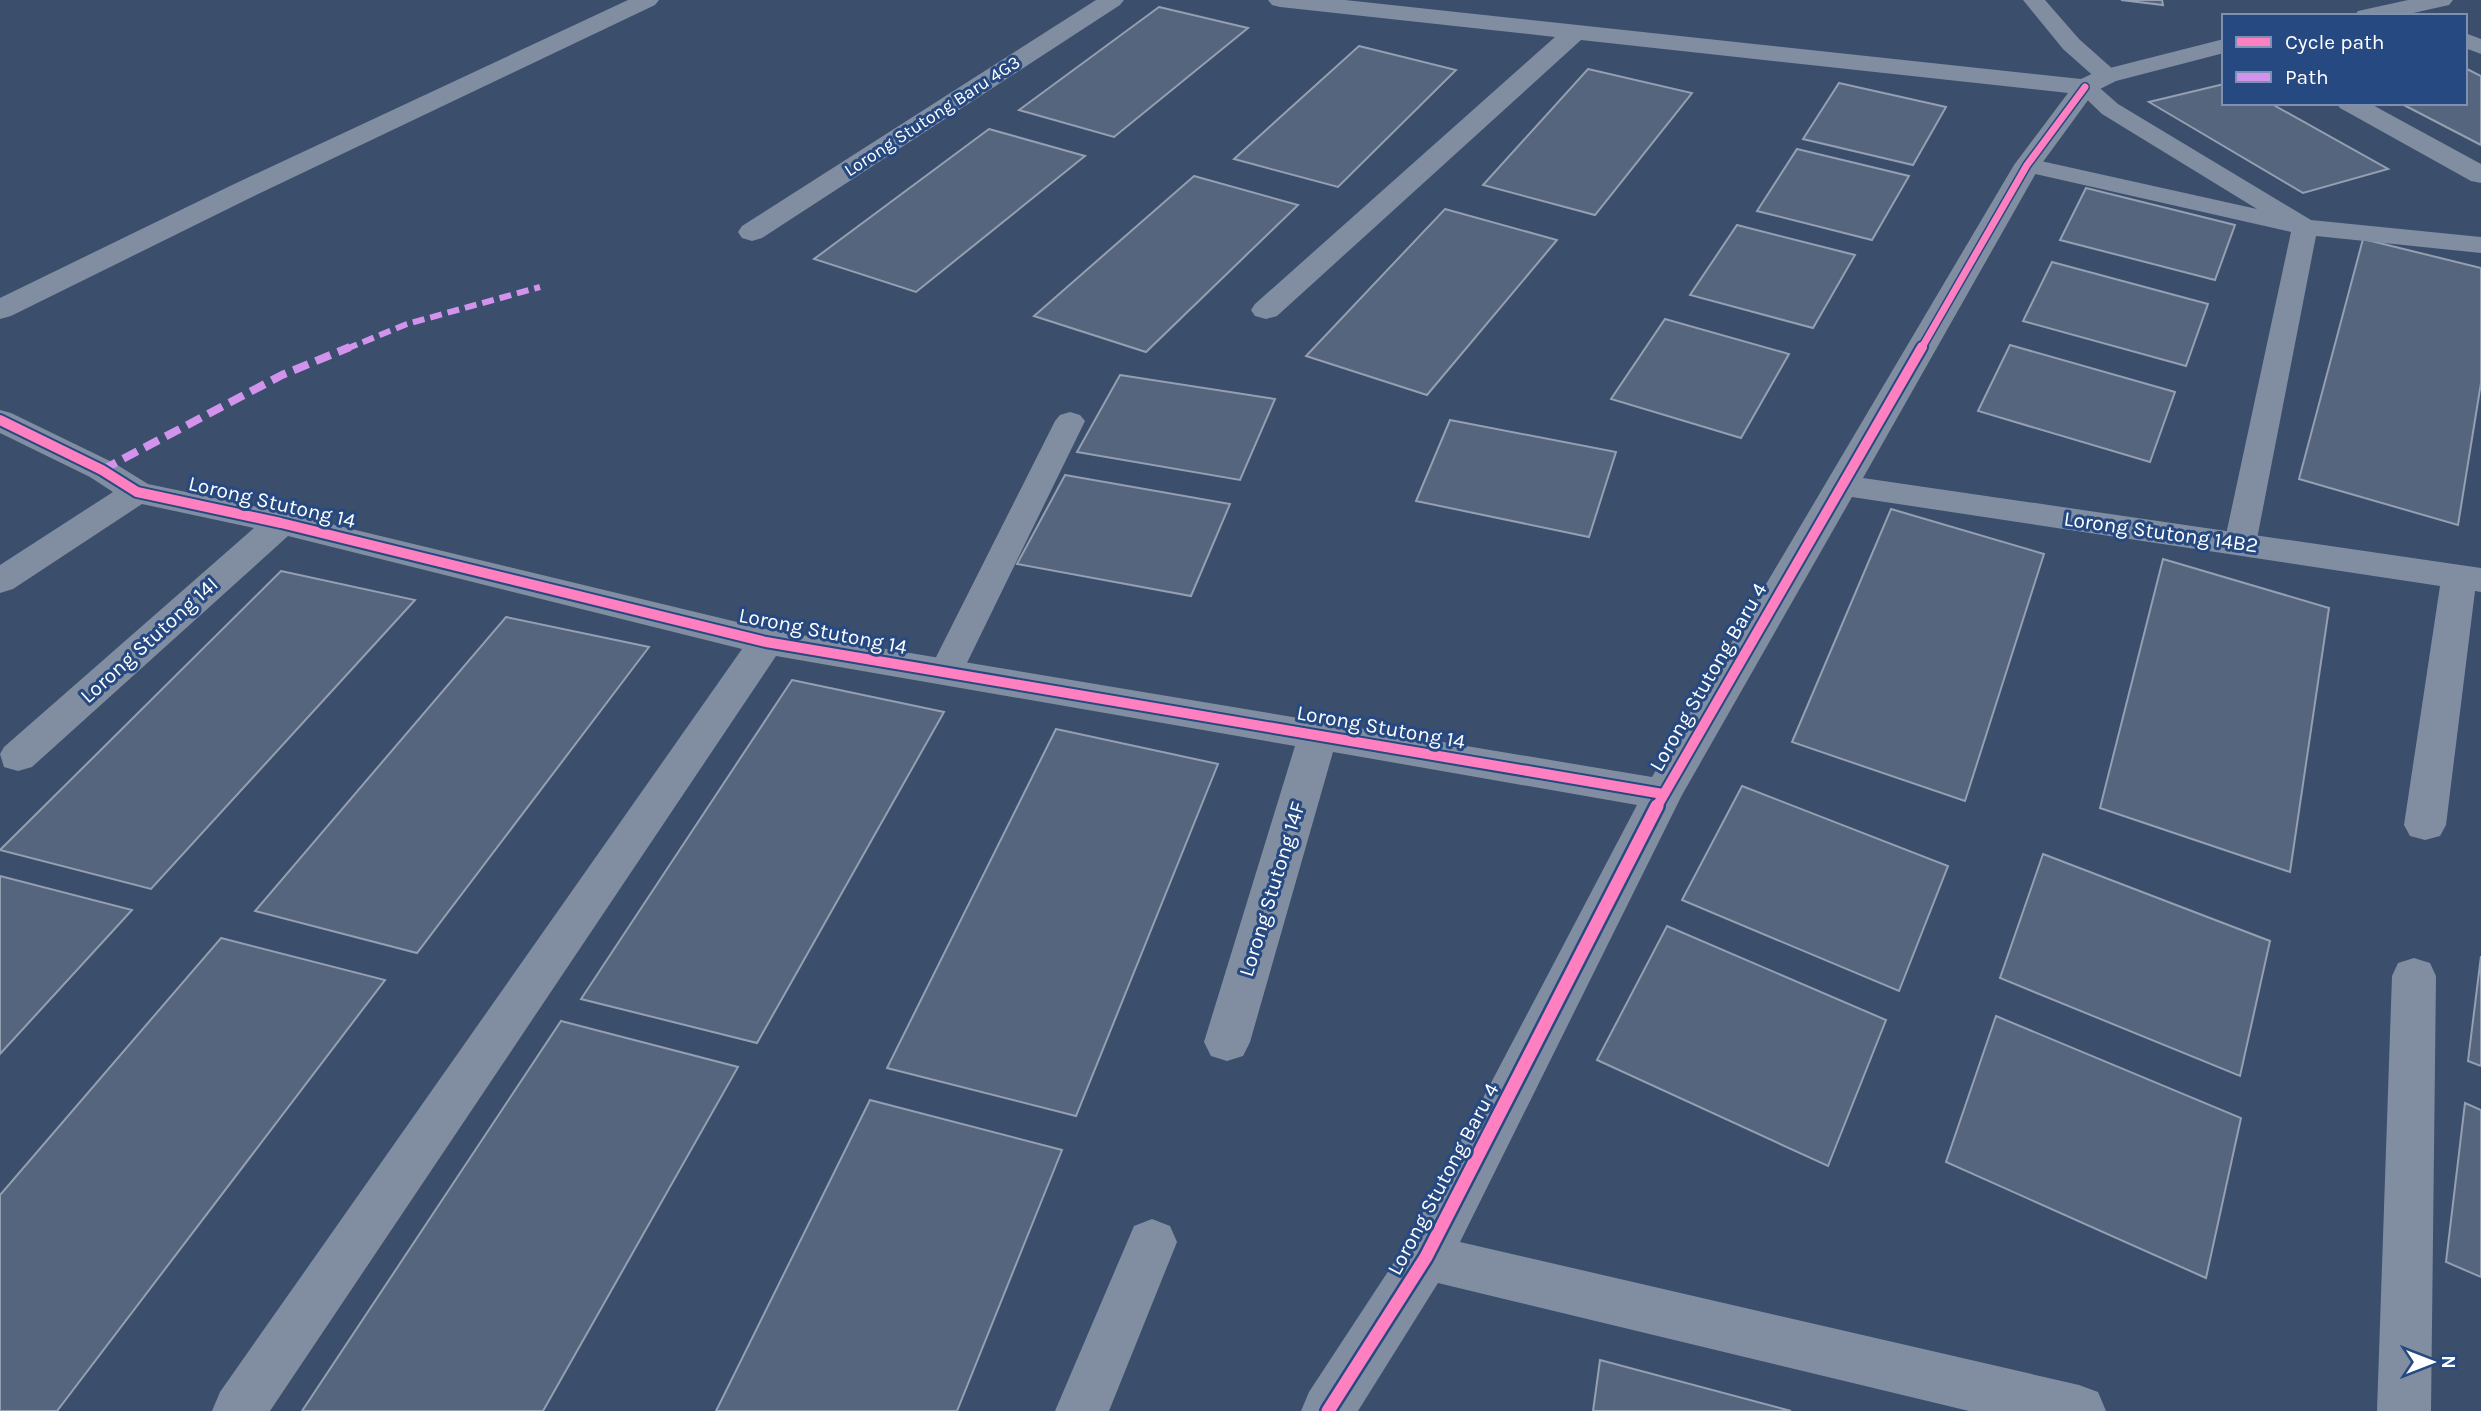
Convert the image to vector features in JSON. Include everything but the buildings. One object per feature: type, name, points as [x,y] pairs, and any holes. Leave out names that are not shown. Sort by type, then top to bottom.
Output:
[{"type":"street","points":[[0,310],[240,192],[647,0]]},
{"type":"street","name":"Lorong Stutong Baru 4G3","points":[[752,232],[1112,0]]},
{"type":"street","points":[[1284,0],[2096,81],[2222,47]]},
{"type":"street","points":[[2375,14],[2441,0]]},
{"type":"street","points":[[1266,310],[1576,31]]},
{"type":"street","name":"Lorong Stutong Baru 4","points":[[1328,1411],[1426,1257],[1663,794],[1841,485],[2027,165],[2096,81]]},
{"type":"street","points":[[2353,105],[2481,175]]},
{"type":"street","name":"Lorong Stutong 14","points":[[0,420],[102,470],[137,492],[281,523],[765,642],[1663,794]]},
{"type":"street","name":"Lorong Stutong 14B2","points":[[1841,485],[2470,578]]},
{"type":"street","points":[[0,581],[137,492]]},
{"type":"street","name":"Lorong Stutong 14I","points":[[18,757],[281,523]]},
{"type":"street","points":[[2425,825],[2470,578]]},
{"type":"street","points":[[239,1411],[765,642]]},
{"type":"street","name":"Lorong Stutong 14F","points":[[1227,1042],[1318,736]]},
{"type":"street","points":[[2404,1411],[2414,976]]},
{"type":"street","points":[[1082,1411],[1152,1242]]},
{"type":"street","points":[[1426,1257],[2079,1411]]},
{"type":"lane","points":[[2034,0],[2071,44],[2096,81],[2110,109],[2305,227]]},
{"type":"lane","points":[[2027,165],[2305,227],[2481,245]]},
{"type":"lane","points":[[2239,544],[2305,227]]},
{"type":"lane","points":[[945,673],[1070,421]]},
{"type":"marked path","points":[[102,470],[282,375],[407,324],[540,287]]},
{"type":"cycle path","points":[[1328,1411],[1426,1257],[1663,794],[2027,165],[2085,87]]},
{"type":"cycle path","points":[[0,420],[102,470],[137,492],[281,523],[766,642],[1663,794]]}]
